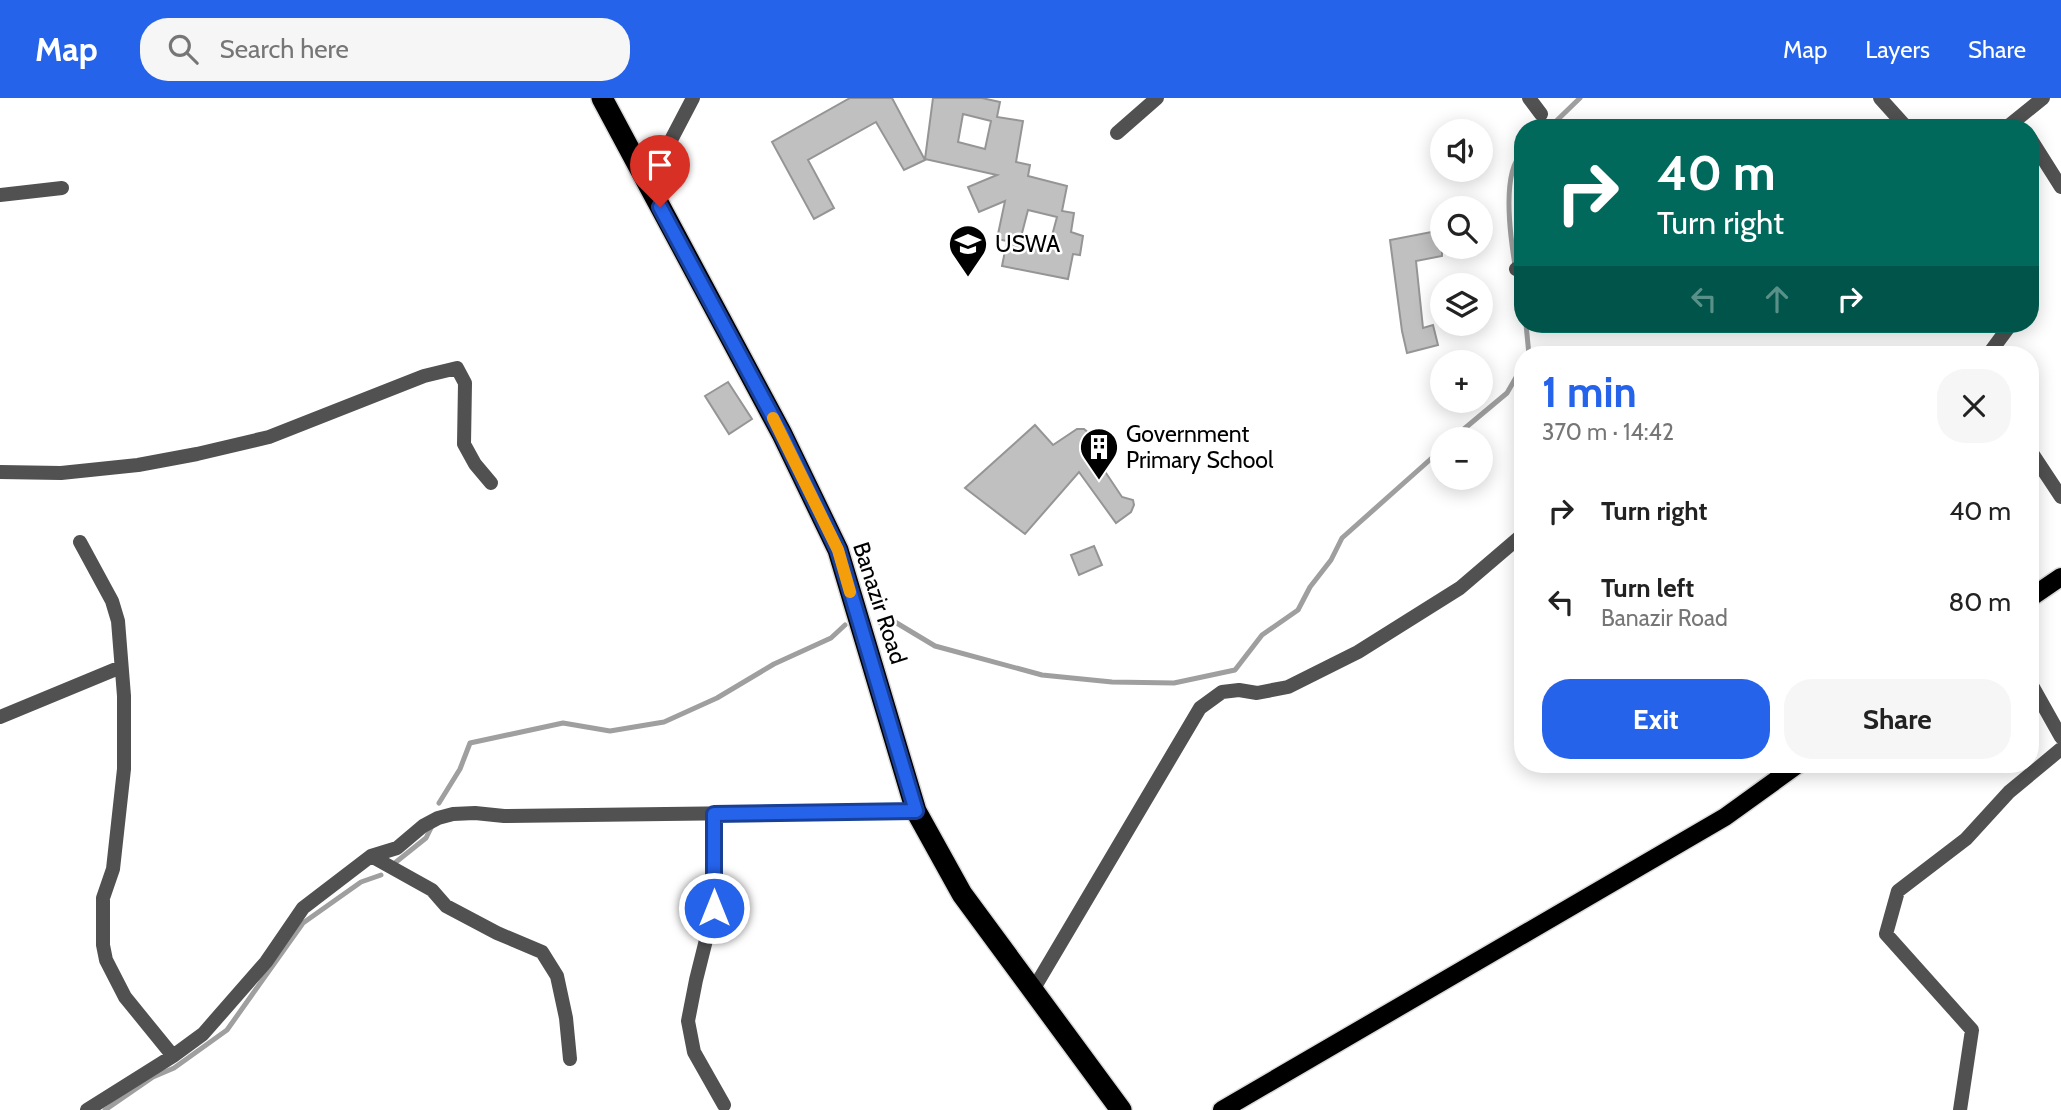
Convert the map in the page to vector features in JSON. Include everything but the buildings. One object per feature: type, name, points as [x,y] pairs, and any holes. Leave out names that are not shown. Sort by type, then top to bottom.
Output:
[{"type":"highway","name":"Banazir Road","points":[[602,98],[782,434],[838,550],[916,811],[962,894],[1121,1110]]},
{"type":"main road","points":[[2039,592],[2061,577]]},
{"type":"main road","points":[[1222,1110],[1725,817],[1786,773]]},
{"type":"street","points":[[648,184],[693,98]]},
{"type":"street","points":[[1117,133],[1157,98]]},
{"type":"street","points":[[1529,98],[1541,114]]},
{"type":"street","points":[[1880,98],[1899,119]]},
{"type":"street","points":[[2022,119],[2043,98]]},
{"type":"street","points":[[2039,152],[2061,187]]},
{"type":"street","points":[[0,195],[62,188]]},
{"type":"street","points":[[0,472],[61,473],[138,465],[197,454],[269,437],[424,376],[457,368],[465,383],[464,444],[475,464],[491,483]]},
{"type":"street","points":[[2039,464],[2061,497]]},
{"type":"street","points":[[80,542],[113,601],[118,621],[124,696],[124,769],[113,869],[103,898],[103,945],[106,960],[125,998],[173,1056]]},
{"type":"street","points":[[1033,990],[1200,708],[1222,692],[1239,690],[1257,693],[1288,687],[1357,652],[1460,588],[1514,542]]},
{"type":"street","points":[[0,717],[121,667]]},
{"type":"street","points":[[2039,697],[2061,737]]},
{"type":"street","points":[[2039,767],[2061,749]]},
{"type":"street","points":[[1960,1110],[1972,1030],[1886,934],[1898,891],[1966,839],[2009,792],[2032,773]]},
{"type":"street","points":[[87,1110],[203,1034],[266,962],[303,908],[371,856],[397,848],[423,826],[453,814],[503,816],[916,811]]},
{"type":"street","points":[[714,814],[714,908],[688,1021],[694,1052],[724,1105]]},
{"type":"street","points":[[371,856],[432,890],[446,906],[497,933],[542,952],[557,976],[566,1018],[570,1059]]},
{"type":"waterway","points":[[1558,119],[1580,98]]},
{"type":"waterway","points":[[1514,165],[1509,203],[1514,255]]},
{"type":"waterway","points":[[1527,333],[1528,346]]},
{"type":"waterway","points":[[1466,427],[1507,393],[1514,381]]},
{"type":"waterway","points":[[880,623],[895,622],[935,646],[1042,675],[1112,682],[1174,683],[1235,670],[1262,635],[1298,610],[1342,538],[1430,460]]},
{"type":"waterway","points":[[439,803],[460,769],[470,743],[563,723],[610,731],[664,722],[717,698],[774,664],[831,638],[845,625]]},
{"type":"waterway","points":[[396,862],[426,838],[431,828]]},
{"type":"waterway","points":[[105,1110],[153,1077],[174,1068],[227,1030],[303,923],[361,882],[381,875]]},
{"type":"slow traffic","points":[[773,418],[838,550],[850,592]]},
{"type":"place","name":"USWA","points":[[968,278]]},
{"type":"place","name":"Government Primary School","points":[[1099,481]]},
{"type":"route","points":[[660,207],[782,434],[838,550],[916,811],[714,814],[714,908]]}]
